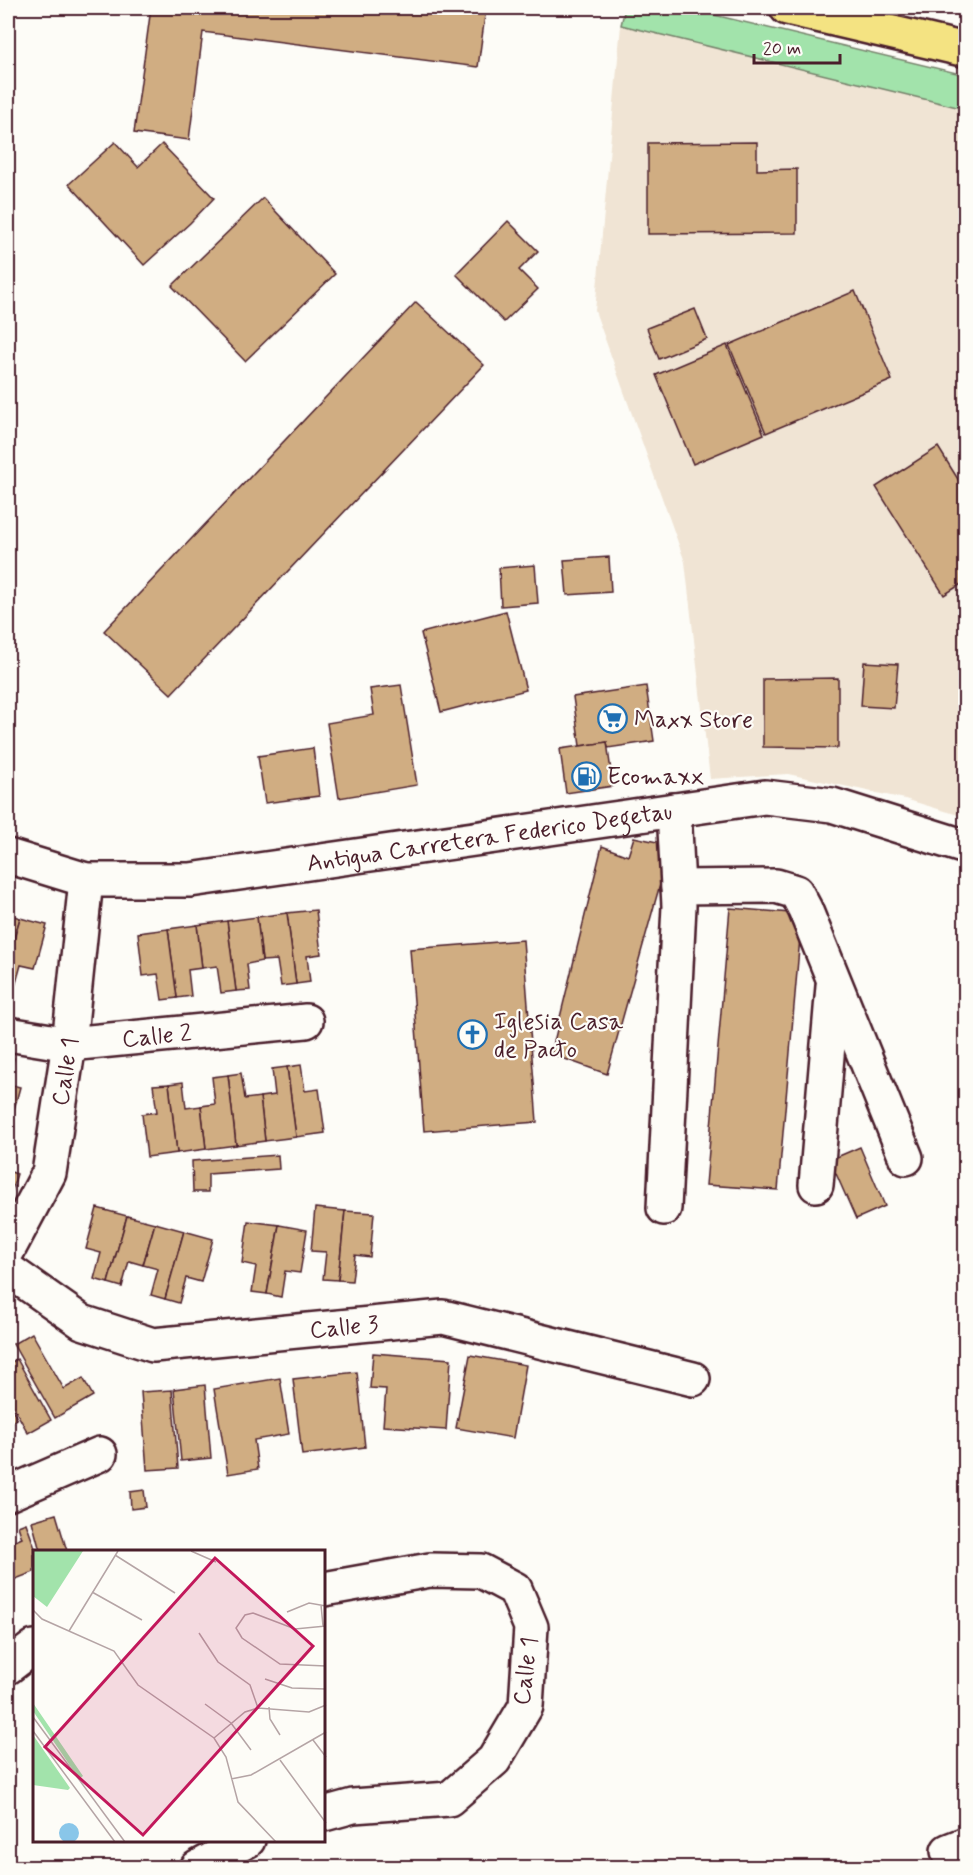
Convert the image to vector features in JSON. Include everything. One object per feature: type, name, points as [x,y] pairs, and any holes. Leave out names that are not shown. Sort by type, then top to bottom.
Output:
[{"type":"main road","points":[[787,8],[966,50]]},
{"type":"street","name":"Antigua Carretera Federico Degetau","points":[[8,856],[86,880],[190,880],[765,797],[832,805],[966,847]]},
{"type":"street","points":[[664,1208],[679,906],[674,810]]},
{"type":"street","name":"Calle 1","points":[[8,1250],[49,1173],[69,1044],[86,880]]},
{"type":"street","points":[[678,887],[776,886],[796,892],[805,909],[906,1158]]},
{"type":"street","points":[[816,1185],[834,981]]},
{"type":"street","name":"Calle 2","points":[[8,1034],[69,1044],[306,1021]]},
{"type":"street","name":"Calle 3","points":[[8,1270],[82,1323],[153,1345],[443,1317],[693,1379]]},
{"type":"street","points":[[8,1494],[100,1454]]},
{"type":"street","name":"Calle 1","points":[[326,1589],[430,1570],[481,1571],[515,1589],[531,1627],[526,1706],[494,1760],[449,1799],[353,1806],[326,1813]]},
{"type":"street","points":[[8,1667],[33,1648]]},
{"type":"street","points":[[197,1868],[244,1842]]},
{"type":"shaded area","points":[[621,25],[965,109],[965,817],[905,799],[788,774],[710,779],[685,562],[595,311]]},
{"type":"green space","points":[[625,8],[685,8],[965,75],[965,109],[621,25]]},
{"type":"building","points":[[151,8],[486,8],[478,67],[203,32],[189,140],[134,133]]},
{"type":"building","points":[[115,142],[138,167],[162,144],[214,198],[144,265],[69,184]]},
{"type":"building","points":[[757,142],[757,170],[797,169],[797,233],[648,234],[648,143]]},
{"type":"building","points":[[263,198],[335,274],[245,361],[172,286]]},
{"type":"building","points":[[508,221],[538,251],[519,270],[538,289],[504,322],[456,274]]},
{"type":"building","points":[[855,291],[892,380],[766,433],[729,345]]},
{"type":"building","points":[[416,302],[484,365],[171,694],[104,631]]},
{"type":"building","points":[[695,309],[707,339],[659,359],[647,328]]},
{"type":"building","points":[[727,345],[764,434],[693,464],[656,375]]},
{"type":"building","points":[[938,447],[966,492],[966,581],[944,595],[876,487]]},
{"type":"building","points":[[609,557],[611,592],[567,595],[564,560]]},
{"type":"building","points":[[535,565],[538,603],[501,606],[499,568]]},
{"type":"building","points":[[506,611],[526,690],[441,712],[421,633]]},
{"type":"building","points":[[864,662],[898,664],[894,708],[861,706]]},
{"type":"building","points":[[838,678],[838,748],[763,747],[763,679]]},
{"type":"building","points":[[401,685],[417,785],[339,798],[327,723],[374,715],[370,689]]},
{"type":"building","name":"Maxx Store","points":[[646,686],[654,741],[608,748],[607,742],[580,746],[573,697]]},
{"type":"building","points":[[607,742],[613,786],[566,793],[560,749]]},
{"type":"building","points":[[313,748],[319,796],[265,803],[258,756]]},
{"type":"building","points":[[634,837],[671,845],[607,1074],[551,1054],[602,846],[628,856]]},
{"type":"building","points":[[730,908],[802,914],[778,1190],[706,1185]]},
{"type":"building","points":[[316,910],[321,954],[307,956],[310,982],[296,984],[287,913]]},
{"type":"building","points":[[287,913],[296,984],[281,986],[277,960],[262,961],[257,917]]},
{"type":"building","points":[[8,914],[20,918],[8,960]]},
{"type":"building","points":[[257,917],[262,961],[247,964],[250,990],[236,991],[227,921]]},
{"type":"building","points":[[20,918],[47,925],[35,968],[21,965],[14,990],[8,988],[8,960]]},
{"type":"building","points":[[227,921],[236,991],[221,993],[217,966],[202,968],[197,925]]},
{"type":"building","points":[[197,925],[202,968],[188,970],[191,996],[177,998],[168,929]]},
{"type":"building","points":[[168,929],[177,998],[162,1000],[158,974],[143,976],[138,933]]},
{"type":"building","name":"Iglesia Casa de Pacto","points":[[523,940],[537,1122],[424,1131],[410,949]]},
{"type":"building","points":[[8,1056],[14,1058],[8,1084]]},
{"type":"building","points":[[301,1065],[305,1091],[319,1089],[325,1133],[296,1137],[287,1067]]},
{"type":"building","points":[[287,1067],[296,1137],[265,1141],[260,1097],[275,1095],[272,1069]]},
{"type":"building","points":[[241,1073],[245,1099],[260,1097],[265,1141],[236,1145],[228,1075]]},
{"type":"building","points":[[228,1075],[236,1145],[206,1149],[201,1106],[215,1104],[212,1077]]},
{"type":"building","points":[[183,1082],[186,1108],[201,1106],[206,1149],[177,1153],[169,1084]]},
{"type":"building","points":[[8,1084],[20,1087],[8,1132]]},
{"type":"building","points":[[169,1084],[177,1153],[147,1157],[142,1114],[157,1112],[153,1085]]},
{"type":"building","points":[[860,1147],[885,1206],[856,1219],[830,1160]]},
{"type":"building","points":[[278,1155],[279,1169],[208,1174],[208,1192],[193,1192],[192,1161]]},
{"type":"building","points":[[8,1171],[17,1174],[8,1202]]},
{"type":"building","points":[[97,1208],[127,1216],[108,1283],[94,1279],[101,1253],[86,1249]]},
{"type":"building","points":[[315,1208],[345,1211],[338,1280],[323,1279],[326,1252],[311,1251]]},
{"type":"building","points":[[345,1211],[374,1213],[370,1257],[355,1255],[352,1281],[338,1280]]},
{"type":"building","points":[[127,1216],[155,1223],[143,1265],[129,1261],[122,1287],[108,1283]]},
{"type":"building","points":[[248,1221],[279,1225],[267,1294],[252,1292],[256,1266],[242,1263]]},
{"type":"building","points":[[155,1223],[184,1231],[165,1299],[151,1295],[158,1269],[143,1265]]},
{"type":"building","points":[[279,1225],[307,1230],[300,1273],[285,1271],[281,1297],[267,1294]]},
{"type":"building","points":[[184,1231],[213,1239],[201,1282],[186,1278],[179,1303],[165,1299]]},
{"type":"building","points":[[32,1333],[64,1389],[83,1378],[93,1396],[55,1418],[13,1344]]},
{"type":"building","points":[[373,1353],[451,1359],[446,1430],[383,1426],[386,1389],[370,1388]]},
{"type":"building","points":[[470,1355],[526,1365],[513,1438],[456,1428]]},
{"type":"building","points":[[17,1359],[51,1420],[28,1433],[8,1397],[8,1364]]},
{"type":"building","points":[[357,1372],[365,1447],[302,1455],[293,1379]]},
{"type":"building","points":[[280,1378],[289,1434],[254,1440],[258,1469],[228,1474],[214,1389]]},
{"type":"building","points":[[205,1385],[211,1458],[181,1461],[174,1389]]},
{"type":"building","points":[[172,1390],[178,1468],[147,1470],[141,1392]]},
{"type":"building","points":[[8,1400],[17,1419],[8,1424]]},
{"type":"building","points":[[144,1490],[146,1507],[131,1509],[130,1492]]},
{"type":"building","points":[[56,1514],[67,1550],[40,1550],[32,1521]]},
{"type":"building","points":[[26,1523],[36,1550],[33,1550],[33,1572],[8,1582],[8,1544],[22,1538],[18,1526]]},
{"type":"place","name":"Maxx Store","points":[[613,719]]},
{"type":"place","name":"Ecomaxx","points":[[586,776]]},
{"type":"place","name":"Iglesia Casa de Pacto","points":[[473,1035]]}]
